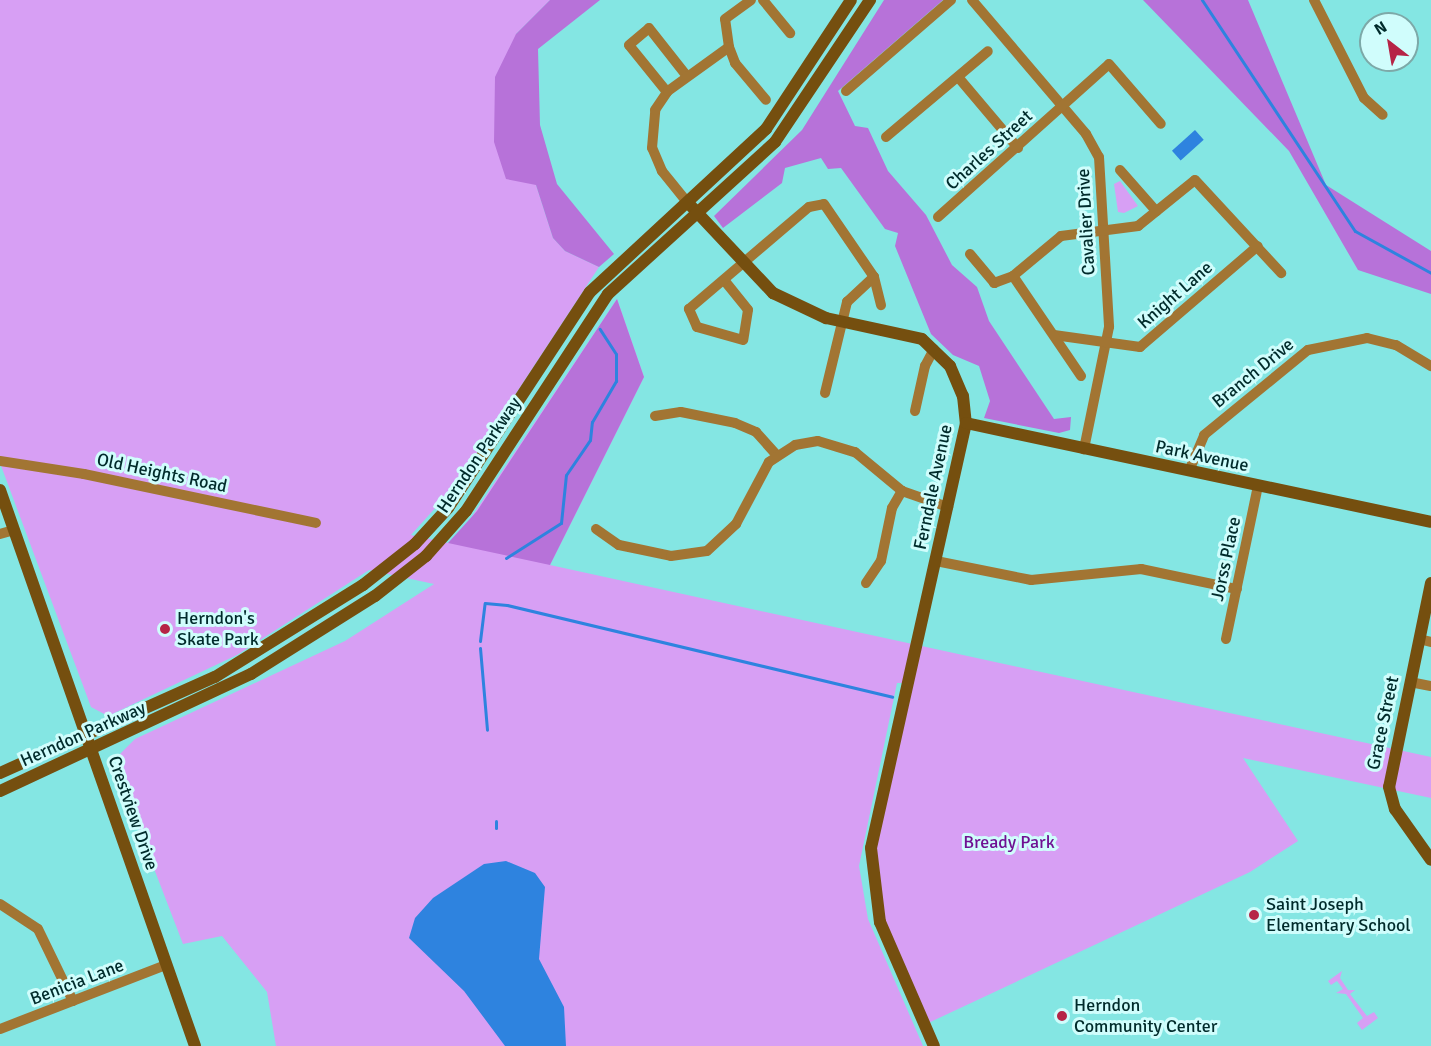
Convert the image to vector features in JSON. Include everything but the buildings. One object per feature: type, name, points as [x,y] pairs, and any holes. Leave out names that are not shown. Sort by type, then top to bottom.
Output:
[{"type":"main road","name":"Herndon Parkway","points":[[0,773],[87,735],[243,661],[378,574],[415,544],[448,508],[590,291],[775,117],[851,0]]},
{"type":"main road","name":"Herndon Parkway","points":[[0,791],[251,674],[375,596],[426,556],[466,511],[608,294],[785,130],[870,0]]},
{"type":"main road","name":"Ferndale Avenue","points":[[687,202],[741,265],[789,303],[840,321],[904,333],[934,349],[959,382],[966,423],[872,848],[883,932],[934,1046]]},
{"type":"main road","name":"Park Avenue","points":[[966,423],[1431,522]]},
{"type":"main road","name":"Crestview Drive","points":[[0,490],[195,1046]]},
{"type":"main road","name":"Grace Street","points":[[1431,583],[1425,641],[1410,682],[1389,796],[1431,860]]},
{"type":"street","points":[[751,0],[725,19],[729,47],[735,63],[766,100]]},
{"type":"street","points":[[763,0],[790,33]]},
{"type":"street","points":[[846,91],[951,0]]},
{"type":"street","name":"Cavalier Drive","points":[[972,0],[1061,105],[1099,157],[1104,233],[1106,343],[1084,449]]},
{"type":"street","points":[[1314,0],[1364,98],[1383,115]]},
{"type":"street","points":[[667,92],[629,45],[649,28],[686,75]]},
{"type":"street","name":"Ferndale Avenue","points":[[687,202],[662,171],[652,148],[655,110],[667,92],[686,75],[729,47]]},
{"type":"street","points":[[886,137],[988,51]]},
{"type":"street","name":"Charles Street","points":[[938,217],[1018,148],[1061,105],[1109,64],[1161,124]]},
{"type":"street","points":[[958,77],[1018,148]]},
{"type":"street","points":[[1120,170],[1156,211]]},
{"type":"street","points":[[970,254],[994,283],[1013,276],[1061,236],[1104,233],[1138,226],[1196,180],[1281,273]]},
{"type":"street","points":[[724,280],[748,310],[743,340],[697,327],[689,309],[809,207],[824,204],[874,277],[881,305]]},
{"type":"street","name":"Knight Lane","points":[[1054,334],[1140,347],[1258,246]]},
{"type":"street","points":[[1013,276],[1081,376]]},
{"type":"street","points":[[825,393],[840,321],[847,302],[874,277]]},
{"type":"street","name":"Branch Drive","points":[[1189,471],[1204,435],[1315,347],[1352,338],[1381,340],[1431,366]]},
{"type":"street","points":[[915,411],[925,366],[934,349]]},
{"type":"street","points":[[655,416],[681,412],[735,423],[756,432],[777,455]]},
{"type":"street","points":[[596,530],[619,545],[671,556],[707,551],[732,529],[761,471],[777,455],[807,442],[843,446],[902,491],[948,507]]},
{"type":"street","name":"Old Heights Road","points":[[0,462],[84,474],[316,523]]},
{"type":"street","name":"Jorss Place","points":[[1226,639],[1258,486]]},
{"type":"street","points":[[866,584],[881,561],[892,508],[902,491]]},
{"type":"street","points":[[0,534],[14,530]]},
{"type":"street","points":[[936,561],[1031,580],[1141,568],[1237,588]]},
{"type":"street","points":[[1410,682],[1431,686]]},
{"type":"street","points":[[0,904],[38,928],[73,1001]]},
{"type":"street","name":"Benicia Lane","points":[[0,1029],[166,965]]},
{"type":"green space","name":"Bready Park","points":[[0,0],[550,0],[516,34],[536,185],[553,238],[565,251],[599,267],[455,486],[411,535],[448,543],[465,527],[617,299],[644,377],[550,565],[1431,757],[1431,798],[1243,758],[1298,841],[1250,872],[924,1025],[886,942],[872,865],[905,683],[897,683],[859,866],[868,919],[923,1046],[276,1046],[267,992],[222,936],[183,944],[118,775],[116,758],[135,739],[345,641],[434,584],[369,570],[237,655],[108,716],[91,707],[0,463]]},
{"type":"green space","points":[[1120,181],[1138,206],[1124,213],[1118,212],[1114,184]]},
{"type":"green space","points":[[1342,971],[1340,978],[1348,990],[1355,990],[1350,994],[1367,1016],[1374,1012],[1378,1018],[1362,1030],[1357,1023],[1363,1018],[1346,994],[1336,993],[1343,989],[1337,981],[1331,985],[1328,981]]},
{"type":"shaded area","points":[[550,0],[600,0],[538,49],[540,125],[557,184],[614,254],[599,267],[565,251],[553,238],[536,185],[506,179],[494,142],[495,77],[516,34]]},
{"type":"shaded area","points":[[884,0],[943,0],[838,91],[855,126],[868,128],[888,171],[926,215],[952,265],[977,287],[989,321],[1054,419],[1071,417],[1070,430],[1059,433],[984,418],[990,401],[979,366],[953,355],[931,334],[895,246],[898,233],[885,229],[841,168],[828,169],[821,158],[785,168],[782,183],[723,228],[714,216],[802,130]]},
{"type":"shaded area","points":[[1143,0],[1248,0],[1326,185],[1431,251],[1431,294],[1358,270],[1289,151]]},
{"type":"shaded area","points":[[617,299],[644,377],[550,565],[448,543],[477,511]]},
{"type":"water","points":[[1195,130],[1204,140],[1181,160],[1172,151]]},
{"type":"water","points":[[506,861],[535,873],[545,887],[539,959],[564,1007],[566,1046],[505,1046],[464,991],[409,938],[415,918],[433,898],[484,864]]},
{"type":"waterway","points":[[1202,0],[1355,231],[1431,273]]},
{"type":"waterway","points":[[506,558],[561,523],[566,475],[590,440],[592,422],[616,381],[616,354],[600,329]]},
{"type":"waterway","points":[[480,641],[485,603],[507,605],[892,697]]},
{"type":"waterway","points":[[480,648],[487,730]]},
{"type":"waterway","points":[[496,821],[496,828]]},
{"type":"place","name":"Herndon's Skate Park","points":[[165,629]]},
{"type":"place","name":"Saint Joseph Elementary School","points":[[1254,915]]},
{"type":"place","name":"Herndon Community Center","points":[[1062,1016]]}]
